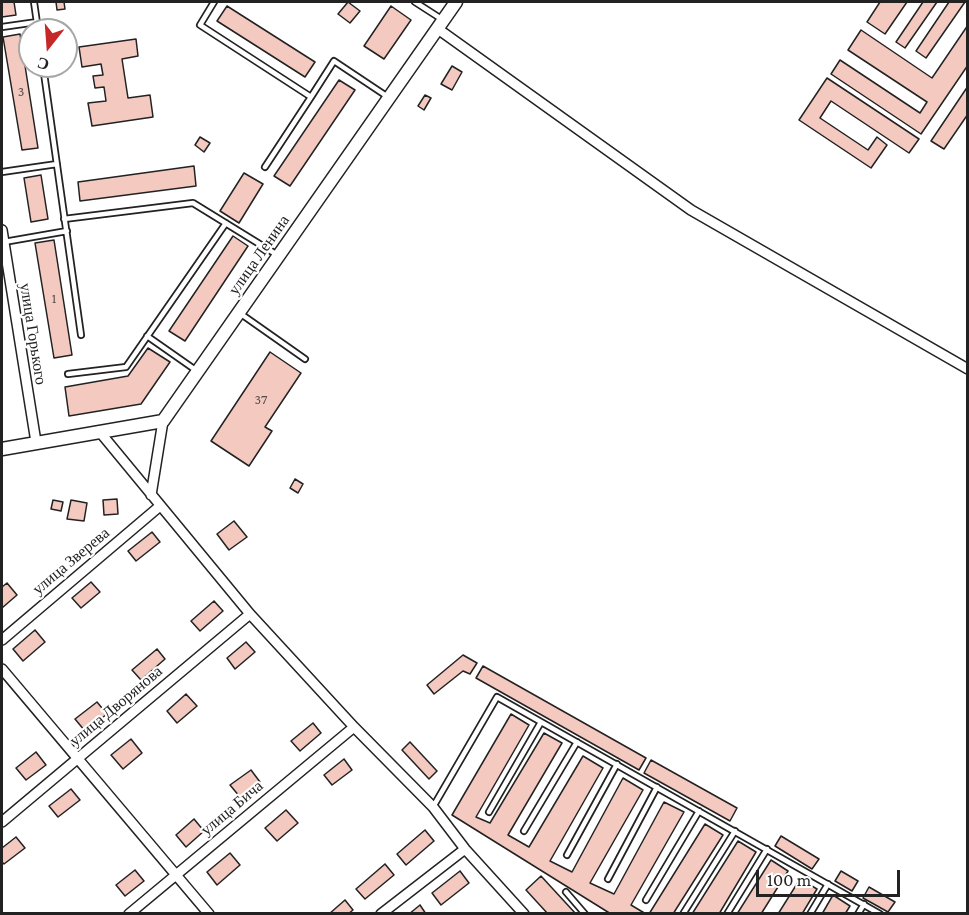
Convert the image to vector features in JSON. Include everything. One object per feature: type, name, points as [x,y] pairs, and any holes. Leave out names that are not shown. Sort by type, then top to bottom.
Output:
[{"type":"street","name":"улица Ленина","points":[[163,421],[456,2]]},
{"type":"street","points":[[441,25],[691,210],[967,366]]},
{"type":"street","name":"улица Горького","points":[[2,235],[36,442]]},
{"type":"street","points":[[2,449],[163,421],[151,495]]},
{"type":"street","points":[[99,431],[250,614],[354,727],[433,807],[465,849],[524,914]]},
{"type":"street","name":"улица Зверева","points":[[2,640],[160,506]]},
{"type":"street","name":"улица Дворянова","points":[[2,822],[250,614]]},
{"type":"street","points":[[2,669],[209,914]]},
{"type":"street","name":"улица Бича","points":[[129,914],[354,727]]},
{"type":"street","points":[[381,914],[465,849]]},
{"type":"lane","points":[[34,2],[36,18]]},
{"type":"lane","points":[[214,2],[200,26],[311,98]]},
{"type":"lane","points":[[415,2],[441,25]]},
{"type":"lane","points":[[2,27],[18,25]]},
{"type":"lane","points":[[265,167],[334,61],[389,98]]},
{"type":"lane","points":[[45,78],[81,335]]},
{"type":"lane","points":[[2,172],[57,164]]},
{"type":"lane","points":[[64,219],[193,203],[279,256]]},
{"type":"lane","points":[[69,374],[126,367],[226,223]]},
{"type":"lane","points":[[2,235],[67,231]]},
{"type":"lane","points":[[239,313],[305,359]]},
{"type":"lane","points":[[147,336],[198,371]]},
{"type":"lane","points":[[433,807],[497,697],[880,914]]},
{"type":"lane","points":[[489,812],[541,722]]},
{"type":"lane","points":[[524,831],[577,742]]},
{"type":"lane","points":[[567,855],[617,764]]},
{"type":"lane","points":[[608,879],[657,787]]},
{"type":"lane","points":[[646,900],[699,811]]},
{"type":"lane","points":[[683,914],[735,831]]},
{"type":"lane","points":[[727,914],[767,849]]},
{"type":"lane","points":[[810,914],[828,884]]},
{"type":"lane","points":[[566,892],[585,914]]},
{"type":"lane","points":[[858,914],[864,904]]},
{"type":"building","points":[[2,2],[14,2],[16,15],[2,17]]},
{"type":"building","points":[[56,2],[64,2],[65,9],[57,10]]},
{"type":"building","points":[[348,2],[360,11],[350,23],[338,14]]},
{"type":"building","points":[[880,2],[907,2],[885,34],[867,22]]},
{"type":"building","points":[[923,2],[937,2],[905,48],[896,42]]},
{"type":"building","points":[[949,2],[965,2],[926,58],[916,51]]},
{"type":"building","points":[[227,6],[315,62],[305,77],[217,21]]},
{"type":"building","points":[[391,6],[411,20],[384,59],[364,46]]},
{"type":"building","points":[[968,25],[968,65],[921,134],[831,74],[840,60],[920,113],[927,102],[848,50],[861,30],[932,78]]},
{"type":"building","points":[[18,34],[18,78],[27,78],[38,148],[22,150],[3,37]]},
{"type":"building","points":[[136,39],[138,56],[122,59],[128,98],[150,95],[153,117],[92,126],[88,103],[106,101],[104,87],[95,88],[93,76],[103,75],[101,64],[82,67],[79,47]]},
{"type":"building","points":[[452,66],[462,72],[452,90],[441,84]]},
{"type":"building","points":[[827,78],[919,139],[909,153],[831,101],[820,118],[868,150],[877,137],[887,145],[871,168],[799,120]]},
{"type":"building","points":[[339,80],[355,90],[290,186],[274,176]]},
{"type":"building","points":[[968,86],[968,114],[944,149],[931,141]]},
{"type":"building","points":[[425,95],[431,98],[424,110],[418,106]]},
{"type":"building","points":[[200,137],[210,143],[204,152],[195,145]]},
{"type":"building","points":[[194,166],[196,186],[80,201],[78,182]]},
{"type":"building","points":[[244,173],[263,184],[239,223],[220,211]]},
{"type":"building","points":[[41,175],[48,219],[31,222],[24,178]]},
{"type":"building","points":[[233,236],[248,246],[185,341],[169,331]]},
{"type":"building","points":[[54,240],[72,355],[54,358],[35,243]]},
{"type":"building","points":[[148,348],[170,362],[141,404],[69,416],[65,387],[128,376]]},
{"type":"building","points":[[270,352],[301,373],[265,427],[272,431],[249,466],[211,441]]},
{"type":"building","points":[[295,479],[303,484],[298,493],[290,488]]},
{"type":"building","points":[[117,499],[118,514],[104,515],[103,500]]},
{"type":"building","points":[[53,500],[63,502],[61,511],[51,509]]},
{"type":"building","points":[[71,500],[87,503],[84,521],[67,519]]},
{"type":"building","points":[[234,521],[247,537],[229,550],[217,534]]},
{"type":"building","points":[[152,532],[160,542],[136,561],[128,551]]},
{"type":"building","points":[[91,582],[100,592],[81,608],[72,598]]},
{"type":"building","points":[[7,583],[17,595],[2,608],[2,587]]},
{"type":"building","points":[[214,601],[223,611],[200,631],[191,621]]},
{"type":"building","points":[[35,630],[45,642],[23,661],[13,649]]},
{"type":"building","points":[[246,642],[255,652],[235,669],[227,658]]},
{"type":"building","points":[[157,649],[165,659],[141,680],[132,670]]},
{"type":"building","points":[[463,655],[477,663],[470,674],[463,671],[434,694],[427,685]]},
{"type":"building","points":[[483,666],[646,758],[639,770],[476,678]]},
{"type":"building","points":[[186,694],[197,706],[177,723],[167,711]]},
{"type":"building","points":[[97,702],[107,714],[85,731],[75,719]]},
{"type":"building","points":[[511,714],[529,725],[476,817],[490,823],[544,733],[562,743],[508,835],[529,847],[583,756],[603,768],[550,861],[572,872],[623,778],[643,790],[590,883],[614,894],[664,802],[684,812],[631,905],[646,914],[611,914],[452,815]]},
{"type":"building","points":[[313,723],[321,733],[300,751],[291,741]]},
{"type":"building","points":[[131,739],[142,753],[123,769],[111,755]]},
{"type":"building","points":[[410,742],[437,771],[429,779],[402,750]]},
{"type":"building","points":[[36,752],[46,765],[26,780],[16,768]]},
{"type":"building","points":[[344,759],[352,770],[332,785],[324,775]]},
{"type":"building","points":[[651,760],[737,808],[730,821],[644,773]]},
{"type":"building","points":[[251,770],[260,782],[240,797],[230,785]]},
{"type":"building","points":[[71,789],[80,800],[58,817],[49,806]]},
{"type":"building","points":[[286,810],[298,823],[277,841],[265,828]]},
{"type":"building","points":[[194,819],[204,831],[186,847],[176,835]]},
{"type":"building","points":[[705,824],[723,835],[673,914],[649,914]]},
{"type":"building","points":[[425,830],[434,841],[406,865],[397,854]]},
{"type":"building","points":[[781,836],[819,859],[812,869],[775,846]]},
{"type":"building","points":[[16,837],[25,848],[4,864],[2,848]]},
{"type":"building","points":[[738,841],[756,852],[719,914],[692,914]]},
{"type":"building","points":[[230,853],[240,865],[217,885],[207,872]]},
{"type":"building","points":[[771,860],[788,871],[761,914],[737,914]]},
{"type":"building","points":[[385,864],[394,875],[365,899],[356,889]]},
{"type":"building","points":[[135,870],[144,881],[125,896],[116,885]]},
{"type":"building","points":[[460,871],[469,883],[441,905],[432,893]]},
{"type":"building","points":[[841,871],[858,881],[852,891],[835,881]]},
{"type":"building","points":[[541,876],[576,914],[548,914],[526,890]]},
{"type":"building","points":[[800,879],[817,889],[802,914],[778,914]]},
{"type":"building","points":[[869,887],[895,902],[888,912],[863,898]]},
{"type":"building","points":[[833,895],[850,906],[845,914],[822,914]]},
{"type":"building","points":[[345,900],[353,910],[348,914],[329,914]]},
{"type":"building","points":[[420,905],[426,914],[409,914]]}]
